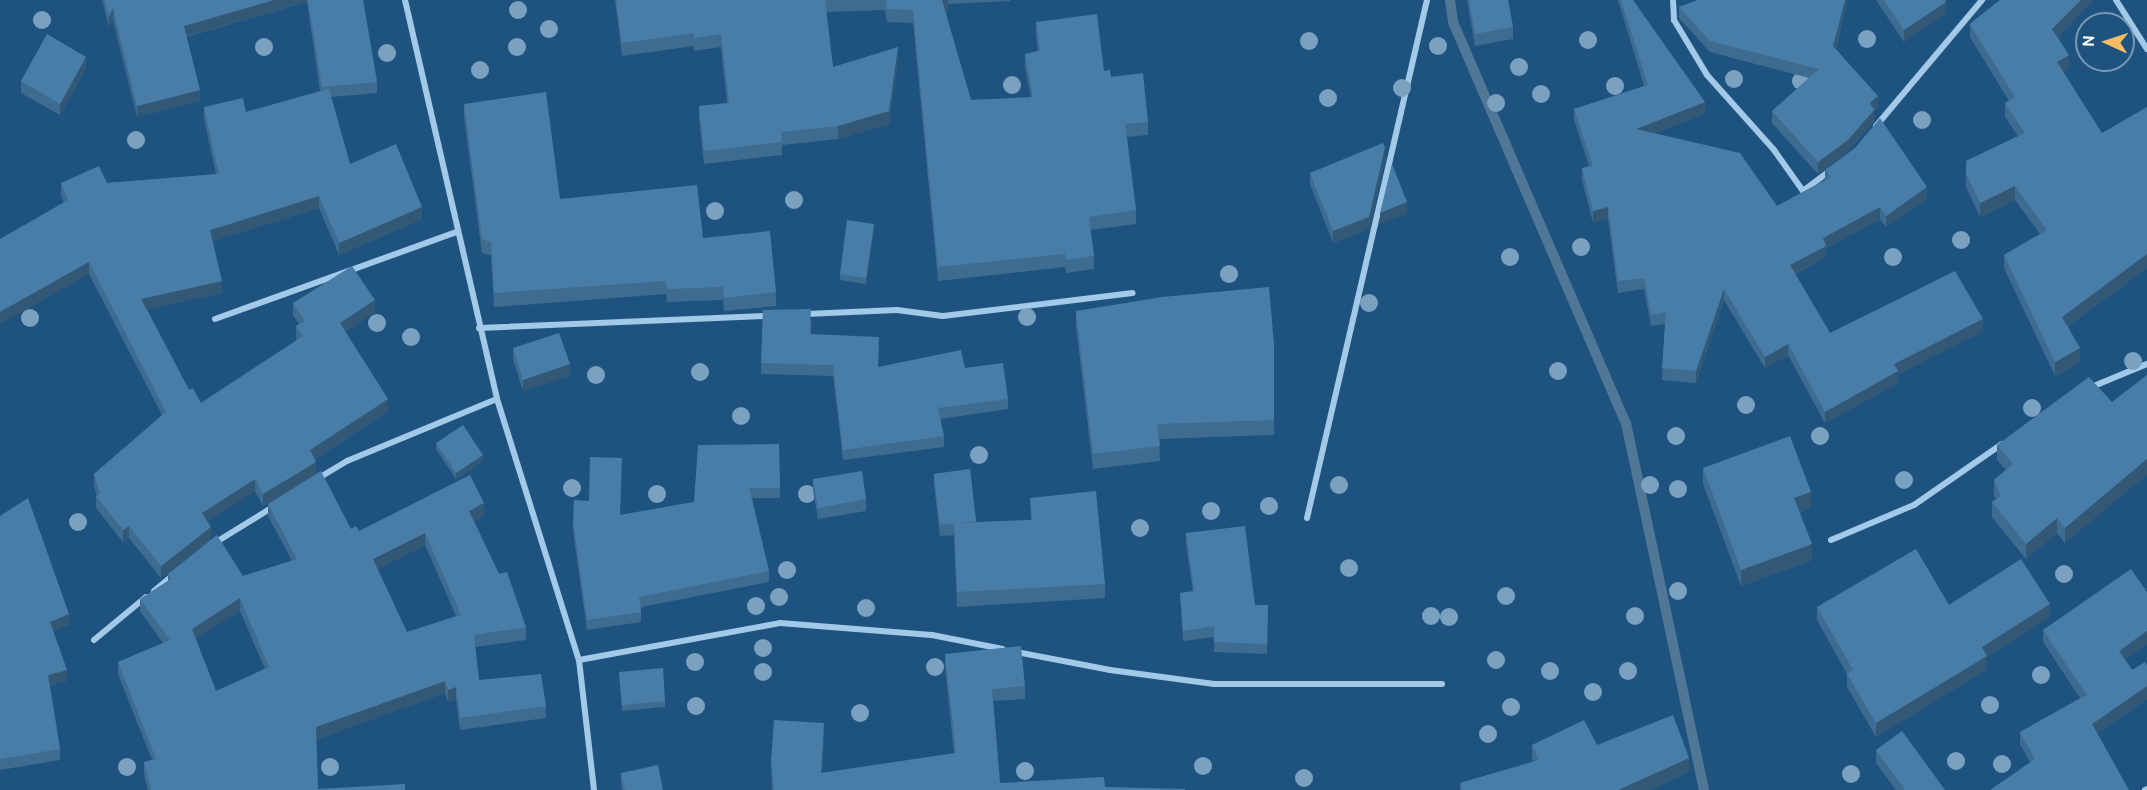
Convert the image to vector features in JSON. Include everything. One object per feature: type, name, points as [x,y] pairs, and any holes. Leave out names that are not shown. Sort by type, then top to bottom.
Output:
[{"type":"street","points":[[405,0],[497,399],[579,660],[594,790]]},
{"type":"street","points":[[1307,518],[1427,0]]},
{"type":"street","points":[[1673,0],[1674,20],[1707,75],[1774,150],[1803,190],[1835,167]]},
{"type":"street","points":[[1867,137],[1982,0]]},
{"type":"street","points":[[2116,0],[2147,49]]},
{"type":"street","points":[[215,318],[457,232]]},
{"type":"street","points":[[801,314],[897,310],[943,316],[1132,293]]},
{"type":"street","points":[[479,327],[777,315]]},
{"type":"street","points":[[2077,394],[2147,364]]},
{"type":"street","points":[[308,485],[347,461],[497,399]]},
{"type":"street","points":[[1831,540],[1914,505],[2011,438]]},
{"type":"street","points":[[209,546],[278,503]]},
{"type":"street","points":[[94,640],[183,567]]},
{"type":"street","points":[[579,660],[780,622],[932,635],[1110,670],[1214,684],[1442,684]]},
{"type":"building","points":[[105,0],[274,0],[184,26],[200,90],[137,106],[113,8],[109,16]]},
{"type":"building","points":[[308,0],[363,0],[377,82],[322,87]]},
{"type":"building","points":[[616,0],[825,0],[833,67],[898,47],[889,111],[838,126],[781,132],[782,142],[704,151],[699,106],[729,103],[721,34],[694,38],[694,33],[622,43]]},
{"type":"building","points":[[886,0],[942,0],[971,100],[1033,97],[1025,54],[1040,51],[1036,22],[1097,14],[1104,71],[1110,70],[1111,77],[1143,73],[1148,122],[1125,124],[1136,210],[1089,217],[1094,256],[1066,260],[1065,254],[938,267],[913,10],[887,9]]},
{"type":"building","points":[[1469,0],[1508,0],[1513,27],[1475,34]]},
{"type":"building","points":[[1621,0],[1633,0],[1705,102],[1636,129],[1740,153],[1777,206],[1831,177],[1825,170],[1855,148],[1880,118],[1927,187],[1886,216],[1880,207],[1823,238],[1826,246],[1790,265],[1830,333],[1955,271],[1983,319],[1894,364],[1898,371],[1825,412],[1788,344],[1765,357],[1724,289],[1696,371],[1662,368],[1666,312],[1651,315],[1644,278],[1618,281],[1608,207],[1593,211],[1582,168],[1593,166],[1574,109],[1648,85]]},
{"type":"building","points":[[1698,0],[1845,0],[1833,46],[1878,96],[1870,103],[1874,110],[1848,140],[1818,162],[1772,111],[1819,69],[1710,41],[1679,7]]},
{"type":"building","points":[[1884,0],[1945,0],[1946,2],[1904,30]]},
{"type":"building","points":[[2000,0],[2081,0],[2052,29],[2069,55],[2057,62],[2102,133],[2147,107],[2147,254],[2062,317],[2080,348],[2055,362],[2004,255],[2047,230],[2015,186],[1980,203],[1966,173],[1966,161],[2025,133],[2005,103],[2015,97],[1970,24]]},
{"type":"building","points":[[47,34],[86,57],[60,104],[21,81]]},
{"type":"building","points":[[329,89],[350,164],[396,144],[422,207],[339,243],[319,196],[210,230],[222,281],[141,299],[189,390],[193,388],[201,403],[303,336],[296,326],[305,321],[293,303],[352,266],[375,300],[340,323],[388,399],[310,450],[316,462],[263,494],[255,479],[202,513],[211,527],[161,566],[129,526],[123,530],[96,496],[100,493],[94,474],[166,412],[89,262],[0,312],[0,239],[68,200],[61,183],[99,166],[107,183],[219,174],[204,107],[243,98],[246,112]]},
{"type":"building","points":[[546,92],[560,199],[697,185],[703,238],[770,231],[776,292],[724,298],[723,287],[667,289],[666,281],[494,293],[491,242],[482,239],[464,104]]},
{"type":"building","points":[[1383,143],[1385,147],[1369,217],[1333,231],[1310,173]]},
{"type":"building","points":[[1392,164],[1407,202],[1380,213]]},
{"type":"building","points":[[847,220],[874,224],[866,278],[840,274]]},
{"type":"building","points":[[1269,287],[1274,344],[1274,420],[1157,424],[1160,446],[1093,454],[1076,311],[1162,297]]},
{"type":"building","points":[[811,309],[810,334],[879,337],[878,367],[961,350],[965,368],[1003,363],[1008,399],[938,408],[944,436],[843,450],[833,365],[761,363],[763,310]]},
{"type":"building","points":[[559,333],[570,364],[523,380],[513,348]]},
{"type":"building","points":[[2147,375],[2147,459],[2065,528],[2057,518],[2026,544],[1992,502],[2001,496],[1994,480],[2013,464],[1997,445],[2089,377],[2112,402]]},
{"type":"building","points":[[463,425],[483,455],[456,473],[436,443]]},
{"type":"building","points":[[1790,436],[1811,492],[1794,498],[1812,544],[1741,570],[1703,468]]},
{"type":"building","points":[[779,444],[780,488],[749,488],[769,571],[639,597],[641,612],[587,620],[573,521],[574,500],[589,501],[590,457],[622,458],[620,515],[694,502],[698,445]]},
{"type":"building","points":[[970,469],[976,521],[940,525],[934,474]]},
{"type":"building","points":[[321,471],[351,529],[356,526],[359,531],[470,475],[484,503],[469,511],[499,574],[507,572],[526,627],[474,635],[479,680],[541,674],[546,706],[460,718],[456,687],[448,690],[445,681],[316,727],[318,789],[405,784],[405,790],[151,790],[144,762],[156,759],[118,662],[170,640],[140,599],[171,579],[168,574],[217,535],[243,576],[297,559],[268,504]],"holes":[[[425,533],[461,615],[407,632],[373,559]],[[240,598],[269,667],[216,691],[192,629]]]},
{"type":"building","points":[[862,471],[866,499],[818,508],[813,479]]},
{"type":"building","points":[[1096,491],[1105,584],[957,592],[954,523],[1032,520],[1030,498]]},
{"type":"building","points":[[28,498],[69,614],[50,622],[67,670],[48,675],[60,749],[0,759],[0,516]]},
{"type":"building","points":[[1245,526],[1255,605],[1268,605],[1267,644],[1214,642],[1214,626],[1183,631],[1180,593],[1194,591],[1186,533]]},
{"type":"building","points":[[1916,549],[1949,605],[2021,559],[2050,604],[1982,647],[1987,656],[1876,723],[1847,674],[1853,670],[1817,607]]},
{"type":"building","points":[[2131,569],[2147,592],[2147,631],[2119,651],[2132,670],[2145,662],[2147,686],[2092,724],[2129,790],[1990,790],[2035,759],[2020,732],[2087,695],[2043,630]]},
{"type":"building","points":[[1021,646],[1025,686],[992,689],[1000,783],[1104,777],[1105,787],[1185,790],[774,790],[771,761],[774,720],[824,723],[821,773],[956,753],[945,654]]},
{"type":"building","points":[[663,668],[665,701],[622,705],[619,672]]},
{"type":"building","points":[[1673,715],[1689,758],[1618,790],[1462,790],[1460,783],[1539,760],[1532,745],[1584,720],[1597,745]]},
{"type":"building","points":[[1902,731],[1945,790],[1905,790],[1876,750]]},
{"type":"building","points":[[658,765],[663,790],[625,790],[621,773]]},
{"type":"waterway","points":[[1450,0],[1453,22],[1626,423],[1704,790]]}]
